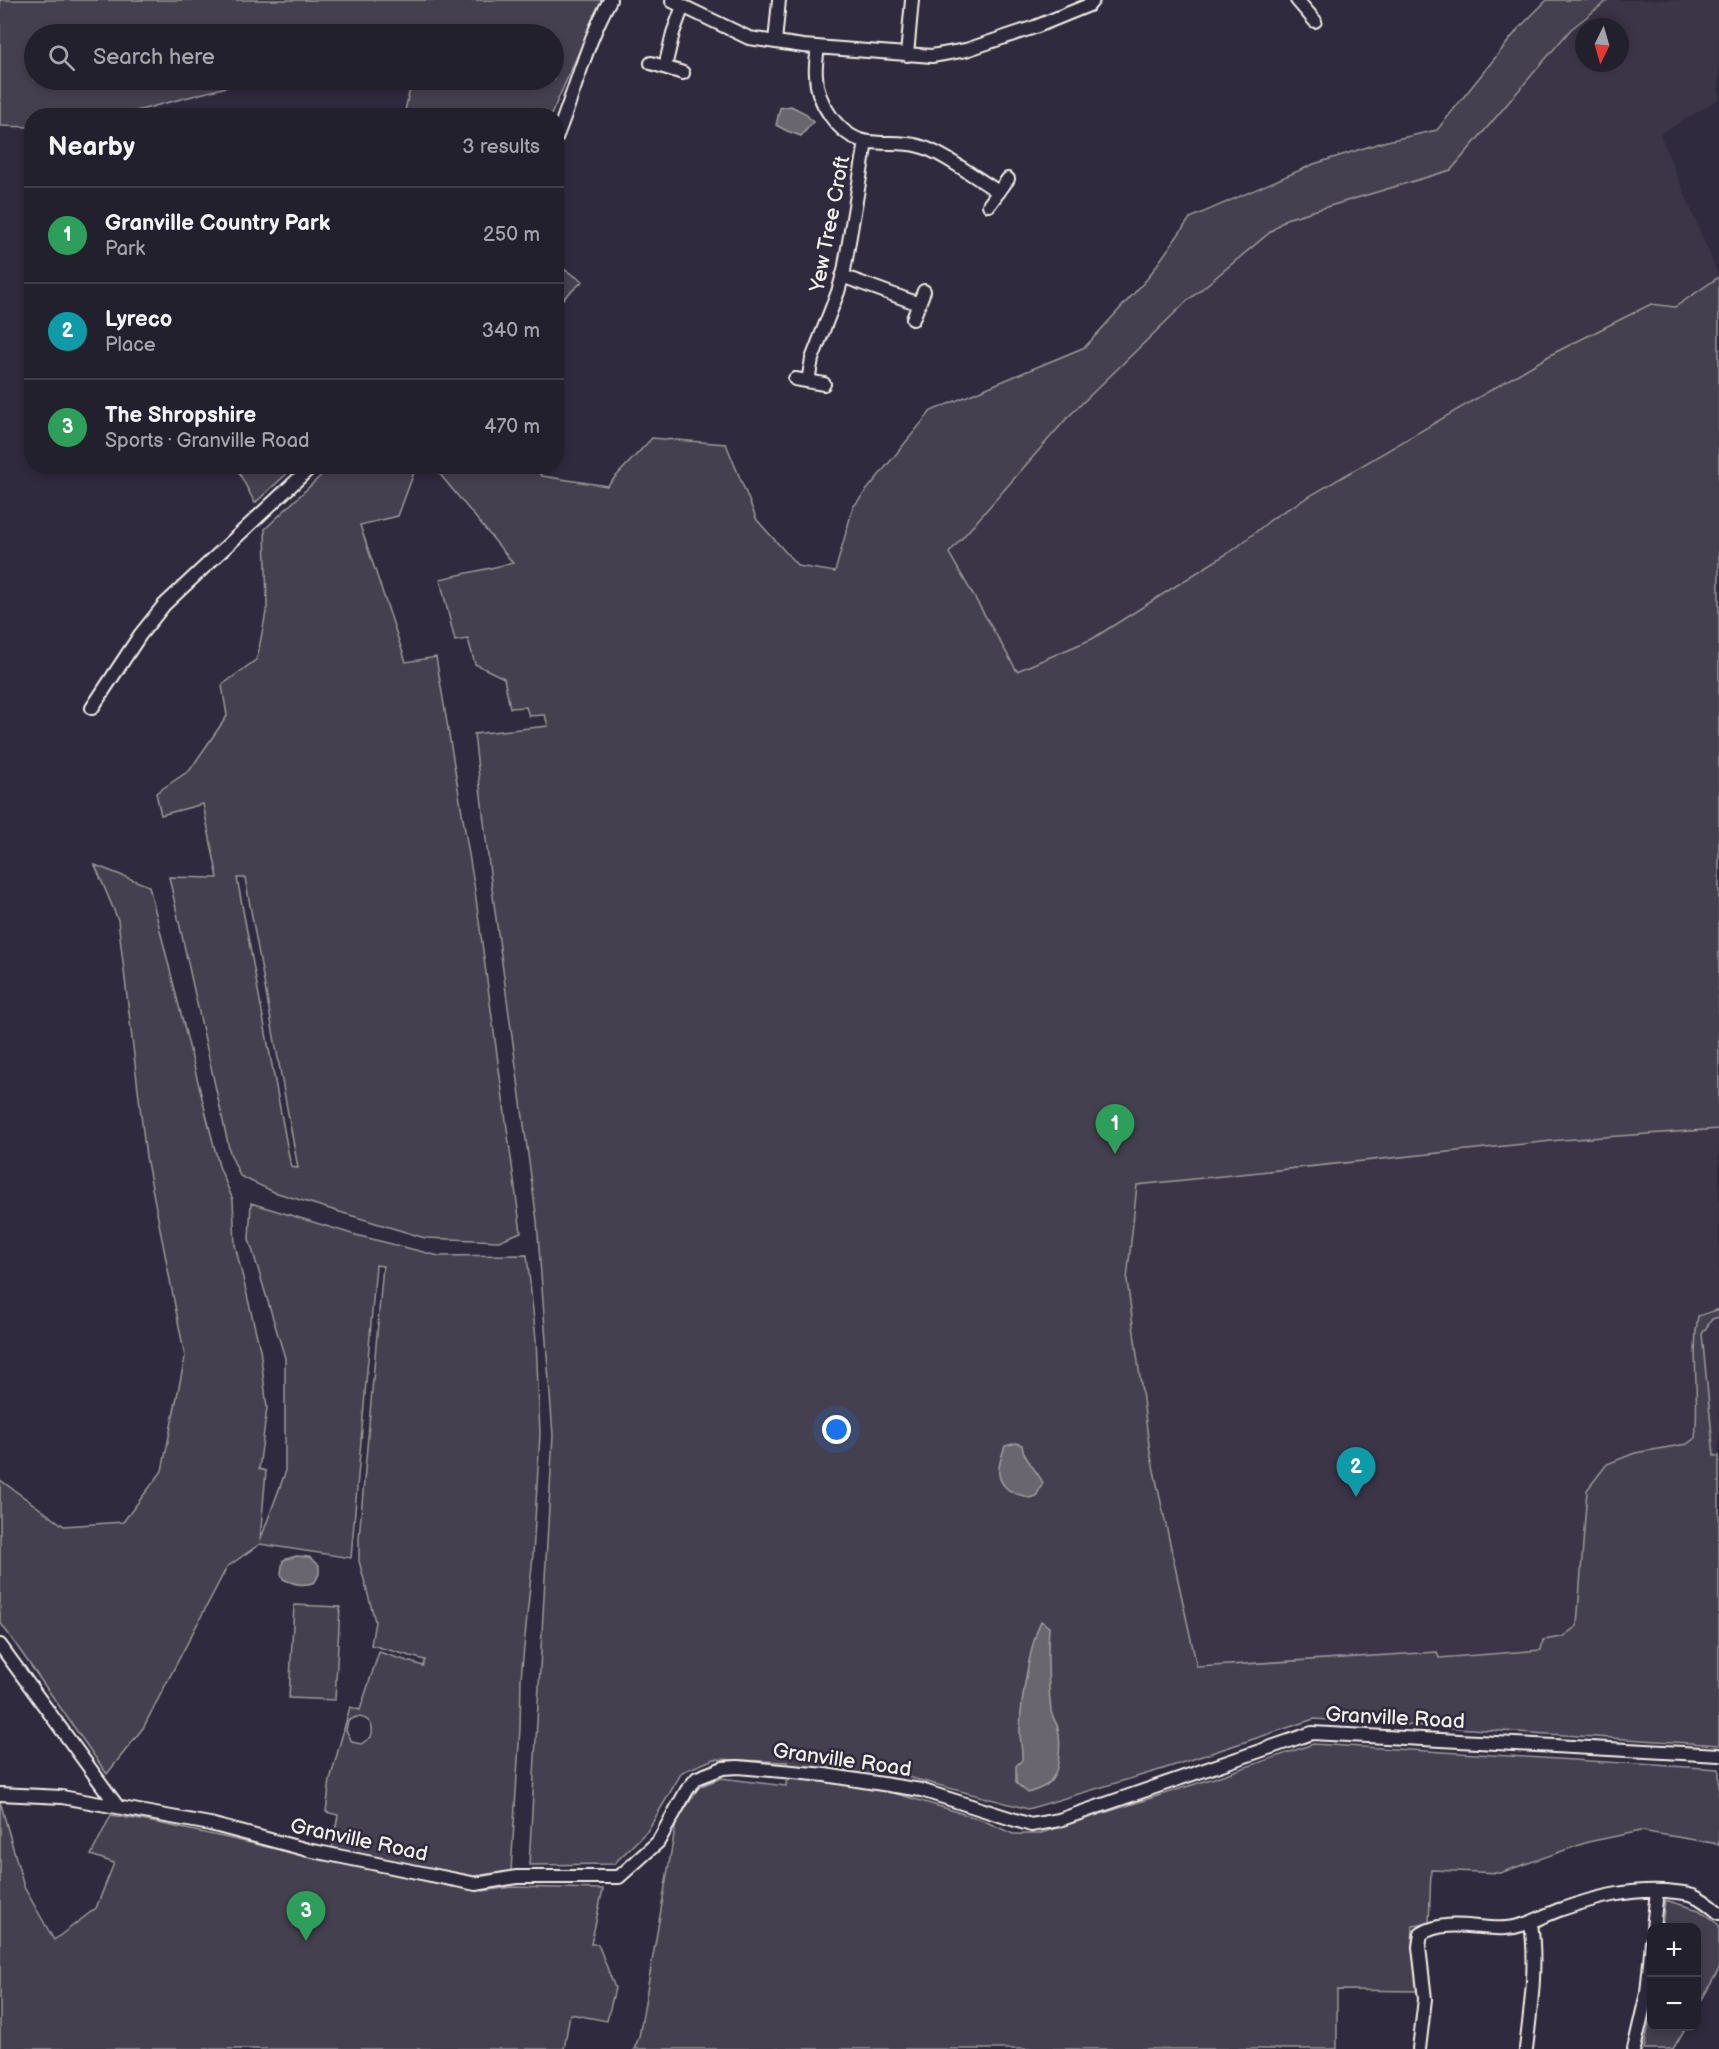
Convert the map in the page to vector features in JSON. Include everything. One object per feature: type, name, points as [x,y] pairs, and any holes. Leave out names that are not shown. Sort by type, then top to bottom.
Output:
[{"type":"street","points":[[564,116],[602,15],[610,0]]},
{"type":"street","points":[[775,42],[779,0]]},
{"type":"street","points":[[907,54],[912,0]]},
{"type":"street","points":[[665,67],[677,4],[749,38],[818,47],[932,57],[966,50],[1035,27],[1089,5],[1093,0]]},
{"type":"street","points":[[1302,2],[1315,21]]},
{"type":"street","points":[[818,47],[815,76],[819,91],[834,123],[850,137],[866,142],[898,142],[921,146],[999,192]]},
{"type":"street","points":[[651,63],[683,73]]},
{"type":"street","name":"Yew Tree Croft","points":[[808,381],[812,358],[832,309],[842,276],[866,142]]},
{"type":"street","points":[[989,205],[1008,179]]},
{"type":"street","points":[[842,276],[919,304]]},
{"type":"street","points":[[913,319],[924,291]]},
{"type":"street","points":[[795,379],[824,384]]},
{"type":"street","points":[[92,708],[140,635],[164,605],[303,474]]},
{"type":"street","points":[[0,1645],[118,1807]]},
{"type":"street","name":"Granville Road","points":[[0,1794],[62,1797],[210,1824],[308,1850],[476,1884],[517,1877],[619,1877],[658,1842],[697,1778],[723,1768],[825,1775],[921,1790],[1031,1825],[1059,1820],[1312,1733],[1719,1755]]},
{"type":"street","points":[[1419,2049],[1425,1999],[1419,1947],[1421,1934],[1429,1929],[1443,1925],[1506,1929],[1531,1923],[1560,1909],[1616,1893],[1642,1890],[1692,1895],[1719,1913]]},
{"type":"street","points":[[1654,1923],[1657,1891]]},
{"type":"street","points":[[1526,2049],[1534,1976],[1535,1950],[1531,1923]]},
{"type":"street","points":[[1634,2049],[1649,1977]]},
{"type":"shaded area","points":[[0,0],[602,0],[564,86],[564,24],[24,24],[24,90],[215,90],[147,108],[24,108],[24,127],[0,126]]},
{"type":"shaded area","points":[[1547,0],[1608,0],[1585,18],[1575,18],[1575,26],[1451,170],[1286,219],[1186,302],[1067,418],[949,553],[1017,671],[1092,639],[1236,548],[1274,517],[1554,353],[1651,304],[1675,307],[1719,277],[1719,1129],[1561,1140],[1137,1185],[1127,1280],[1150,1452],[1197,1667],[1437,1652],[1439,1658],[1541,1650],[1543,1640],[1562,1637],[1577,1626],[1587,1490],[1607,1464],[1635,1453],[1687,1444],[1695,1438],[1697,1407],[1695,1346],[1698,1316],[1719,1309],[1719,1317],[1712,1319],[1702,1334],[1714,1456],[1719,1456],[1719,1745],[1314,1719],[1163,1769],[1028,1809],[874,1768],[868,1788],[948,1809],[982,1820],[1013,1834],[1038,1834],[1313,1744],[1719,1769],[1719,1844],[1641,1831],[1588,1842],[1500,1873],[1431,1870],[1429,1924],[1413,1926],[1412,1944],[1417,1991],[1337,1990],[1337,2049],[634,2049],[639,2037],[676,1823],[699,1787],[721,1778],[786,1786],[788,1762],[714,1759],[682,1772],[648,1830],[614,1864],[529,1865],[553,1435],[537,1221],[490,874],[474,734],[548,726],[545,715],[529,716],[526,707],[510,708],[504,678],[475,664],[468,639],[455,641],[440,579],[513,563],[440,474],[540,474],[607,486],[652,438],[726,444],[757,520],[798,566],[835,572],[853,507],[931,411],[1085,347],[1147,279],[1190,218],[1314,164],[1383,142],[1437,130],[1519,28]]},
{"type":"shaded area","points":[[1608,0],[1719,0],[1719,99],[1660,134],[1719,277],[1675,307],[1651,304],[1554,353],[1274,517],[1236,548],[1092,639],[1017,671],[949,553],[1067,418],[1186,302],[1286,219],[1451,170],[1575,26],[1575,72],[1629,72],[1629,18],[1585,18]]},
{"type":"shaded area","points":[[410,90],[562,90],[554,108],[406,108]]},
{"type":"shaded area","points":[[791,106],[805,113],[813,122],[801,136],[776,125],[780,108]]},
{"type":"shaded area","points":[[564,269],[583,281],[564,298]]},
{"type":"shaded area","points":[[240,474],[286,474],[255,503]]},
{"type":"shaded area","points":[[323,474],[413,474],[398,516],[360,525],[406,662],[436,657],[474,884],[521,1232],[499,1241],[425,1238],[274,1192],[240,1176],[230,1153],[169,877],[218,878],[203,804],[161,815],[156,793],[190,770],[227,716],[222,685],[257,659],[267,607],[265,529]],"holes":[[[237,878],[245,878],[298,1168],[291,1167]]]},
{"type":"shaded area","points":[[95,865],[149,886],[219,1166],[233,1200],[235,1245],[260,1349],[267,1408],[259,1469],[266,1471],[260,1541],[285,1473],[285,1358],[249,1239],[251,1203],[352,1234],[439,1256],[527,1255],[536,1339],[540,1434],[533,1555],[521,1678],[511,1871],[474,1876],[332,1849],[338,1815],[326,1812],[330,1780],[350,1707],[360,1710],[379,1652],[423,1666],[425,1660],[371,1645],[375,1621],[359,1561],[359,1538],[383,1266],[376,1265],[351,1558],[260,1544],[227,1567],[143,1728],[107,1774],[0,1622],[0,1480],[64,1526],[123,1522],[162,1471],[185,1357],[146,1157],[118,920]],"holes":[[[361,1717],[368,1720],[372,1729],[371,1737],[361,1744],[352,1742],[346,1730],[348,1721]]]},
{"type":"shaded area","points":[[1719,1129],[1719,1721],[1562,1638],[1543,1640],[1541,1650],[1438,1658],[1437,1652],[1197,1667],[1150,1452],[1127,1280],[1137,1185],[1561,1140]]},
{"type":"shaded area","points":[[1016,1443],[1022,1445],[1025,1455],[1043,1483],[1036,1496],[1029,1498],[1014,1493],[999,1477],[999,1465],[1005,1446]]},
{"type":"shaded area","points":[[296,1556],[309,1557],[319,1565],[319,1574],[315,1582],[299,1584],[283,1579],[281,1573],[283,1560]]},
{"type":"shaded area","points":[[294,1605],[340,1607],[335,1700],[289,1698]]},
{"type":"shaded area","points":[[1041,1621],[1049,1627],[1050,1700],[1058,1728],[1059,1754],[1057,1768],[1050,1782],[1028,1793],[1016,1783],[1016,1766],[1022,1760],[1020,1727],[1027,1673]]},
{"type":"shaded area","points":[[0,1801],[24,1887],[54,1940],[96,1908],[114,1863],[91,1855],[111,1815],[158,1823],[452,1887],[476,1884],[483,1891],[512,1887],[603,1889],[591,1944],[598,1944],[615,1988],[607,2021],[570,2014],[564,2049],[0,2049]]},
{"type":"shaded area","points":[[1665,1900],[1699,1910],[1719,1925],[1719,1969],[1701,2001],[1701,1923],[1662,1923]]},
{"type":"shaded area","points":[[1648,2031],[1684,2031],[1673,2049],[1644,2049]]},
{"type":"place","name":"Granville Country Park","points":[[1115,1154]]},
{"type":"place","name":"Lyreco","points":[[1356,1497]]},
{"type":"place","name":"The Shropshire","points":[[306,1941]]}]
